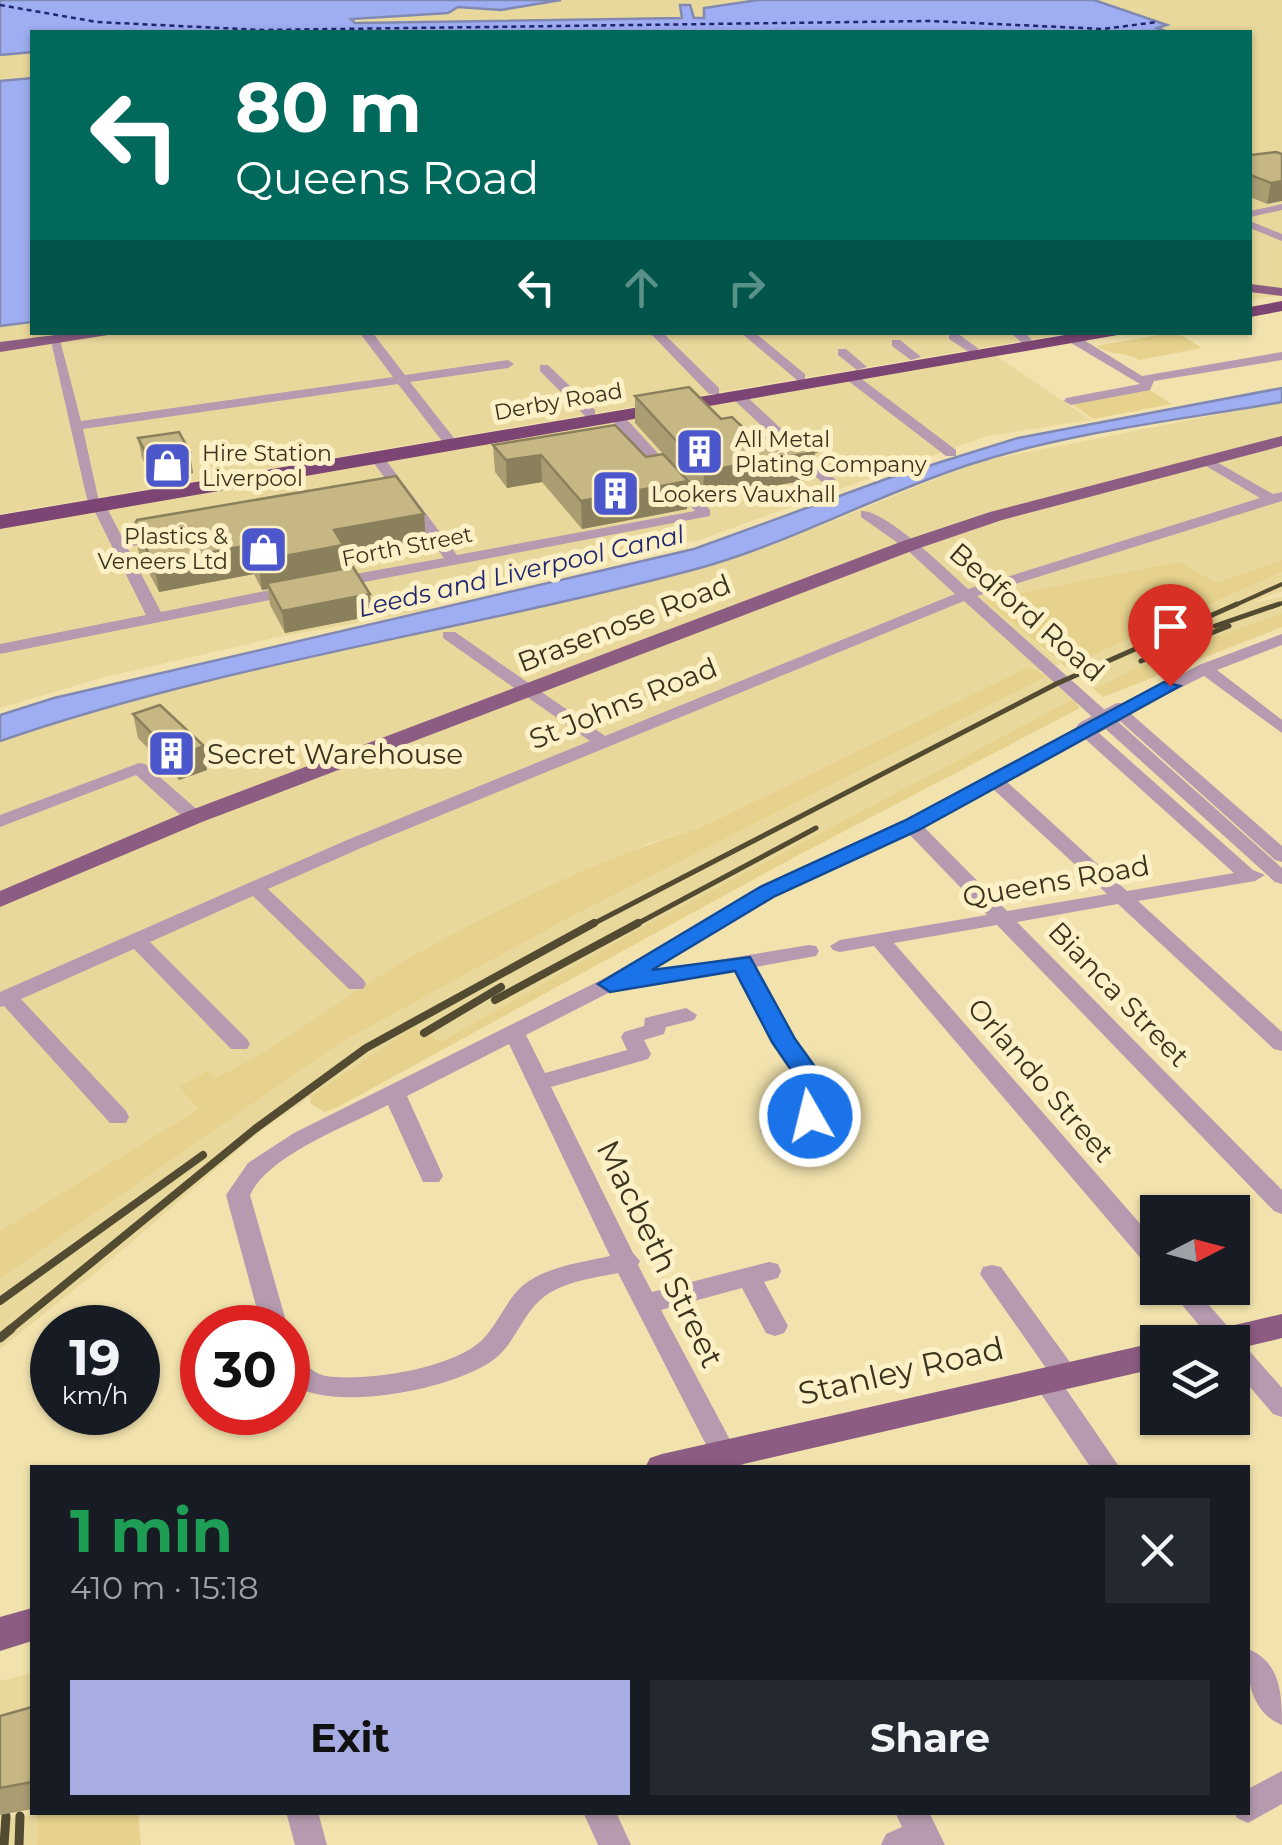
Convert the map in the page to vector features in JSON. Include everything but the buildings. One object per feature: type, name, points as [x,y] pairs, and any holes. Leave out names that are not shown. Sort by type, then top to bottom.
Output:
[{"type":"highway","name":"Derby Road","points":[[0,522],[447,438],[801,376],[856,372],[1021,336],[1072,336]]},
{"type":"highway","name":"Derby Road","points":[[0,514],[377,458],[1072,336]]},
{"type":"main road","points":[[0,347],[95,335]]},
{"type":"main road","name":"Brasenose Road","points":[[0,900],[194,817],[910,545],[996,516],[1282,441]]},
{"type":"main road","points":[[1250,1335],[1282,1326]]},
{"type":"main road","name":"Stanley Road","points":[[687,1465],[728,1460],[1140,1359]]},
{"type":"main road","points":[[0,1634],[30,1626]]},
{"type":"street","points":[[1252,214],[1282,208]]},
{"type":"street","points":[[1252,225],[1282,238]]},
{"type":"street","points":[[367,335],[447,438]]},
{"type":"street","points":[[657,335],[714,392]]},
{"type":"street","points":[[750,335],[801,376]]},
{"type":"street","points":[[953,336],[973,348]]},
{"type":"street","points":[[1072,336],[1148,380],[1282,356]]},
{"type":"street","points":[[54,340],[97,502],[155,616]]},
{"type":"street","points":[[896,344],[915,357]]},
{"type":"street","points":[[842,352],[856,372],[951,453]]},
{"type":"street","points":[[77,426],[508,364]]},
{"type":"street","points":[[544,368],[590,413]]},
{"type":"street","points":[[1071,401],[1145,387],[1148,380]]},
{"type":"street","points":[[738,396],[832,483]]},
{"type":"street","name":"Forth Street","points":[[324,584],[704,513],[616,416]]},
{"type":"street","points":[[377,458],[453,560]]},
{"type":"street","points":[[1206,460],[1276,497]]},
{"type":"street","points":[[384,497],[403,494]]},
{"type":"street","name":"St Johns Road","points":[[4,999],[601,741],[964,595],[1276,497]]},
{"type":"street","name":"Bedford Road","points":[[866,514],[910,545],[1280,869]]},
{"type":"street","points":[[120,544],[176,534]]},
{"type":"street","points":[[0,649],[305,588]]},
{"type":"street","points":[[449,635],[601,741]]},
{"type":"street","points":[[269,1305],[238,1195],[243,1180],[287,1148],[610,984],[768,892],[912,826],[1205,668],[1282,639]]},
{"type":"street","points":[[1205,668],[1282,728]]},
{"type":"street","name":"Bedford Road","points":[[1119,712],[1280,869]]},
{"type":"street","points":[[1085,730],[1249,876]]},
{"type":"street","points":[[0,820],[139,768],[194,817]]},
{"type":"street","points":[[994,780],[1282,1044]]},
{"type":"street","name":"Bianca Street","points":[[912,826],[1282,1205]]},
{"type":"street","name":"Queens Road","points":[[840,946],[1280,869]]},
{"type":"street","points":[[256,888],[356,984]]},
{"type":"street","name":"Orlando Street","points":[[879,939],[1140,1240]]},
{"type":"street","points":[[137,940],[239,1044]]},
{"type":"street","points":[[610,984],[809,951]]},
{"type":"street","points":[[742,962],[784,1042],[813,1082],[810,1116],[772,1130]]},
{"type":"street","points":[[4,999],[118,1117]]},
{"type":"street","points":[[538,1083],[640,1053],[656,1029],[653,1023],[686,1015]]},
{"type":"street","name":"Macbeth Street","points":[[514,1032],[628,1260],[645,1304],[728,1460]]},
{"type":"street","points":[[394,1092],[430,1176]]},
{"type":"street","points":[[310,1382],[346,1391],[428,1374],[483,1355],[539,1287],[628,1260]]},
{"type":"street","points":[[645,1304],[759,1274],[775,1326]]},
{"type":"street","points":[[992,1274],[1105,1465]]},
{"type":"street","points":[[1194,1305],[1210,1325]]},
{"type":"street","points":[[1250,1371],[1282,1406]]},
{"type":"street","points":[[1250,1666],[1282,1711]]},
{"type":"street","points":[[1250,1806],[1282,1786]]},
{"type":"street","points":[[303,1815],[311,1845]]},
{"type":"street","points":[[600,1815],[615,1845]]},
{"type":"shaded area","points":[[561,0],[1282,0],[1282,295],[1252,300],[1252,30],[374,30],[375,23],[350,22],[458,7],[501,10]]},
{"type":"shaded area","points":[[30,52],[30,335],[1057,335],[0,514],[0,55]]},
{"type":"shaded area","points":[[1181,335],[1202,348],[1139,360],[1096,346]]},
{"type":"shaded area","points":[[989,351],[1091,420],[987,436],[699,540],[450,597],[430,604],[428,610],[274,638],[105,677],[0,708],[0,522]]},
{"type":"shaded area","points":[[1148,389],[1172,404],[1093,419],[1071,403]]},
{"type":"shaded area","points":[[1282,402],[1282,560],[1216,583],[986,600],[1060,664],[1036,673],[1028,668],[698,829],[647,844],[424,949],[256,1059],[212,1080],[210,1071],[180,1086],[199,1108],[0,1231],[0,741],[78,714],[187,686],[700,567],[820,526],[977,462]]},
{"type":"shaded area","points":[[1282,560],[1282,572],[1066,667],[985,600],[1179,562],[1216,583]]},
{"type":"shaded area","points":[[1282,572],[1282,591],[1251,603],[1282,597],[1282,613],[1160,657],[1093,689],[1066,667]]},
{"type":"shaded area","points":[[1282,613],[1282,627],[1103,697],[1093,689],[1160,657]]},
{"type":"shaded area","points":[[1029,667],[1047,676],[576,914],[340,1043],[0,1279],[0,1231],[198,1109],[179,1086],[210,1070],[213,1079],[241,1065],[400,964],[491,914],[595,866],[698,829]]},
{"type":"shaded area","points":[[1047,676],[1073,699],[645,926],[441,1043],[413,1028],[263,1129],[55,1305],[30,1305],[30,1325],[0,1349],[0,1279],[340,1043],[576,914]]},
{"type":"shaded area","points":[[1073,699],[1080,708],[791,859],[336,1108],[324,1112],[310,1103],[311,1096],[414,1027],[441,1042],[645,926]]},
{"type":"shaded area","points":[[30,1674],[30,1809],[0,1815],[0,1681]]},
{"type":"shaded area","points":[[38,1815],[37,1845],[0,1845],[0,1818]]},
{"type":"shaded area","points":[[38,1815],[138,1815],[141,1845],[37,1845]]},
{"type":"water","points":[[0,0],[561,0],[501,10],[458,7],[448,13],[351,19],[355,23],[682,18],[680,5],[690,5],[694,18],[704,18],[704,8],[758,0],[1094,0],[1167,25],[1157,28],[1162,30],[30,30],[30,52],[0,55]]},
{"type":"water","points":[[30,78],[30,322],[0,326],[0,81]]},
{"type":"water","points":[[1282,388],[1282,402],[1086,435],[971,464],[766,546],[696,569],[171,690],[0,741],[0,715],[54,698],[694,549],[886,479],[1018,438]]},
{"type":"ferry route","points":[[0,5],[97,22],[262,30],[930,21],[1103,29],[1157,22]]},
{"type":"railway","points":[[1231,607],[1282,584]]},
{"type":"railway","points":[[1272,607],[1282,603]]},
{"type":"railway","points":[[589,926],[1056,684],[1237,604]]},
{"type":"railway","points":[[1215,626],[1279,604]]},
{"type":"railway","points":[[1141,661],[1229,626]]},
{"type":"railway","points":[[633,926],[816,828]]},
{"type":"railway","points":[[8,1331],[255,1129],[366,1048],[594,923]]},
{"type":"railway","points":[[495,1000],[638,923]]},
{"type":"railway","points":[[424,1033],[501,987]]},
{"type":"railway","points":[[0,1301],[203,1155]]},
{"type":"railway","points":[[0,1338],[11,1329]]},
{"type":"railway","points":[[4,1845],[6,1816]]},
{"type":"railway","points":[[19,1845],[20,1816]]},
{"type":"place","name":"All Metal Plating Company","points":[[700,452]]},
{"type":"place","name":"Hire Station Liverpool","points":[[167,466]]},
{"type":"place","name":"Lookers Vauxhall","points":[[616,494]]},
{"type":"place","name":"Plastics & Veneers Ltd","points":[[263,549]]},
{"type":"place","name":"Secret Warehouse","points":[[172,754]]},
{"type":"route","points":[[810,1116],[813,1082],[784,1042],[742,962],[610,984],[768,892],[912,826],[1170,686]]},
{"type":"water label","name":"Leeds and Liverpool Canal","points":[[521,571]]}]
